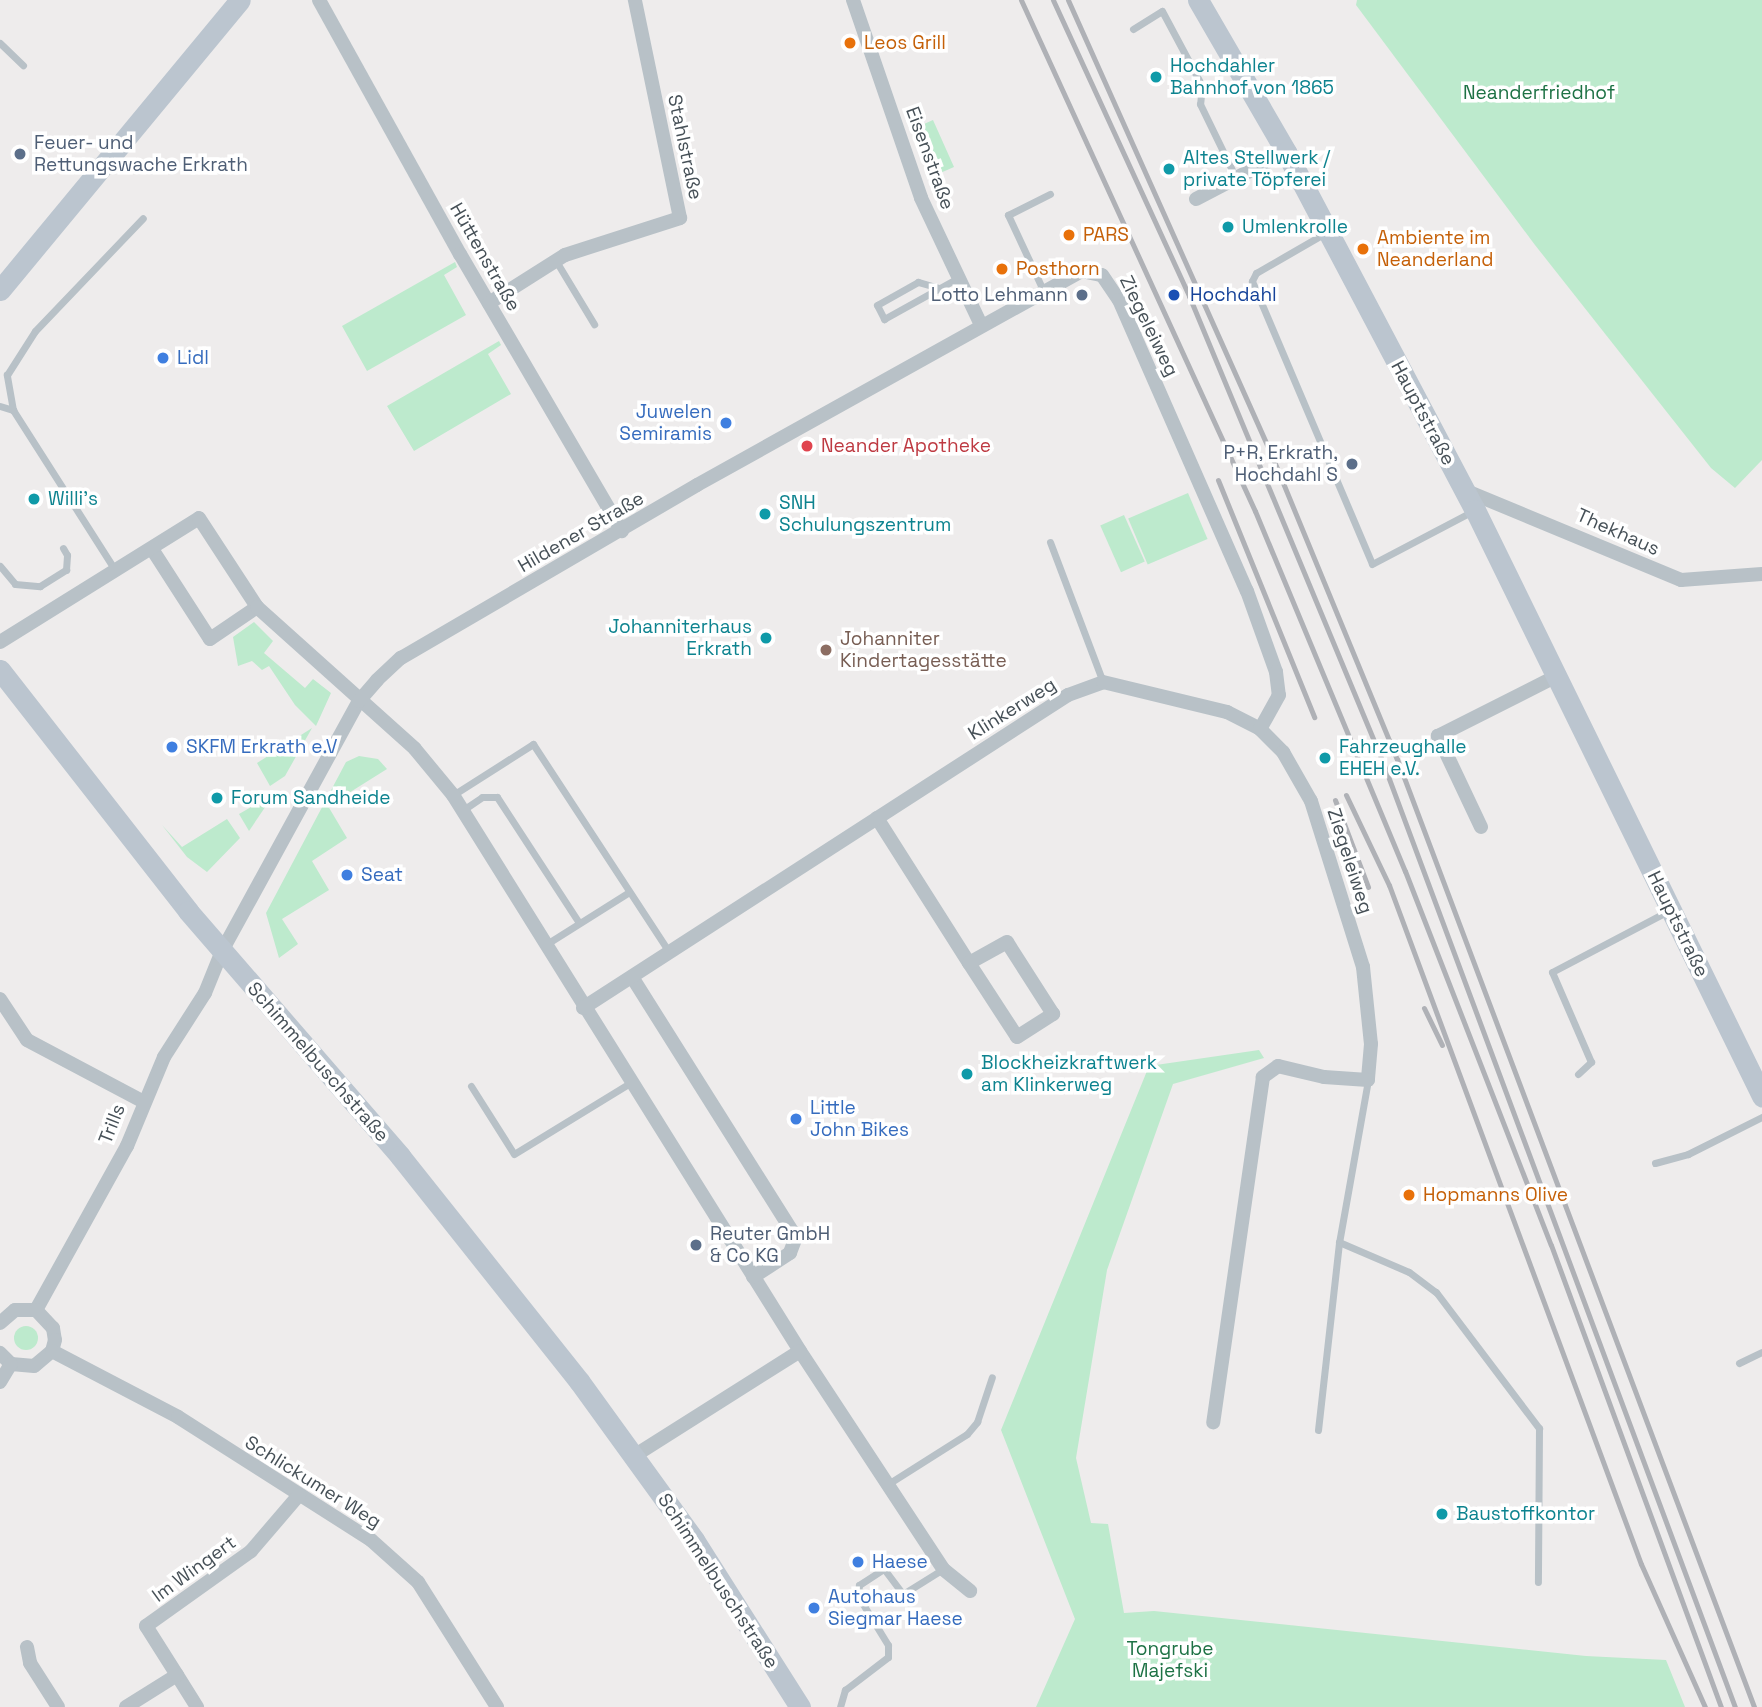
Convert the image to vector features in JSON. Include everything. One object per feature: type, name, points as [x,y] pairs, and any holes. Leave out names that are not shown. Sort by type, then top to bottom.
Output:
[{"type":"main road","points":[[0,290],[240,0]]},
{"type":"main road","name":"Hauptstraße","points":[[1198,0],[1286,152],[1475,510],[1762,1097]]},
{"type":"main road","name":"Schimmelbuschstraße","points":[[0,670],[222,951],[454,1221],[634,1456],[711,1565],[800,1707]]},
{"type":"street","name":"Hüttenstraße","points":[[319,0],[489,303],[622,531]]},
{"type":"street","name":"Stahlstraße","points":[[489,303],[556,261],[680,218],[635,0]]},
{"type":"street","name":"Eisenstraße","points":[[853,0],[921,198],[981,325]]},
{"type":"street","points":[[1196,199],[1286,152]]},
{"type":"street","name":"Hildener Straße","points":[[222,951],[359,701],[401,658],[981,325],[1081,271]]},
{"type":"street","name":"Ziegeleiweg","points":[[1081,271],[1102,275],[1119,300],[1247,591],[1276,671],[1279,695],[1260,729],[1299,776],[1336,879],[1369,1001],[1368,1080]]},
{"type":"street","name":"Thekhaus","points":[[1464,490],[1681,580],[1762,574]]},
{"type":"street","points":[[0,642],[199,518],[257,607],[359,701],[415,748],[453,795],[583,1008],[800,1351],[943,1569],[970,1591]]},
{"type":"street","points":[[152,549],[210,639],[257,607]]},
{"type":"street","points":[[1481,827],[1438,736],[1557,676]]},
{"type":"street","points":[[1103,682],[1227,712],[1260,729]]},
{"type":"street","name":"Klinkerweg","points":[[583,1008],[1068,695],[1103,682]]},
{"type":"street","points":[[877,818],[969,963],[1017,1037],[1052,1014],[1007,942],[969,963]]},
{"type":"street","name":"Trills","points":[[36,1310],[127,1146],[142,1101],[205,993],[222,951]]},
{"type":"street","points":[[632,977],[796,1237],[790,1254],[753,1277]]},
{"type":"street","points":[[0,999],[26,1041],[142,1101]]},
{"type":"street","points":[[1213,1422],[1263,1077],[1278,1066],[1324,1077],[1368,1080]]},
{"type":"street","points":[[0,1323],[15,1310],[36,1310],[53,1328],[52,1351],[34,1366],[11,1364],[0,1353]]},
{"type":"street","name":"Schlickumer Weg","points":[[52,1351],[178,1417],[372,1540],[418,1582],[497,1707]]},
{"type":"street","points":[[634,1456],[800,1351]]},
{"type":"street","points":[[0,1382],[11,1364]]},
{"type":"street","name":"Im Wingert","points":[[197,1707],[146,1626],[251,1551],[299,1494]]},
{"type":"street","points":[[27,1647],[30,1663],[58,1707]]},
{"type":"street","points":[[126,1707],[177,1675]]},
{"type":"lane","points":[[1133,29],[1162,11],[1202,86],[1200,104],[1236,178]]},
{"type":"lane","points":[[0,43],[23,65]]},
{"type":"lane","points":[[1043,290],[1008,215],[1050,194]]},
{"type":"lane","points":[[116,571],[13,410],[7,375],[35,331],[144,218]]},
{"type":"lane","points":[[1328,232],[1256,273],[1252,281],[1372,564],[1475,510]]},
{"type":"lane","points":[[556,261],[594,324]]},
{"type":"lane","points":[[939,288],[918,282],[877,305],[884,318],[959,278]]},
{"type":"lane","points":[[0,406],[13,410]]},
{"type":"lane","points":[[1050,542],[1103,682]]},
{"type":"lane","points":[[0,566],[15,584],[40,586],[66,569],[67,555],[63,548]]},
{"type":"lane","points":[[453,795],[533,744],[669,952]]},
{"type":"lane","points":[[462,810],[482,797],[497,797],[579,923]]},
{"type":"lane","points":[[545,945],[629,892]]},
{"type":"lane","points":[[1578,1074],[1591,1062],[1552,972],[1671,909]]},
{"type":"lane","points":[[1318,1430],[1339,1242],[1368,1080]]},
{"type":"lane","points":[[471,1086],[514,1154],[630,1083]]},
{"type":"lane","points":[[1655,1163],[1688,1154],[1762,1118]]},
{"type":"lane","points":[[1339,1242],[1409,1272],[1436,1292],[1539,1428],[1538,1582]]},
{"type":"lane","points":[[1739,1363],[1762,1352]]},
{"type":"lane","points":[[888,1484],[967,1434],[977,1422],[992,1377]]},
{"type":"lane","points":[[840,1707],[845,1690],[888,1657],[888,1645],[858,1596],[859,1585],[884,1569],[903,1594],[943,1569]]},
{"type":"green space","name":"Neanderfriedhof","points":[[1357,0],[1762,0],[1762,460],[1735,488],[1711,468],[1535,245],[1356,5]]},
{"type":"green space","points":[[933,120],[954,167],[931,177],[915,128]]},
{"type":"green space","points":[[455,262],[457,267],[444,275],[466,315],[367,371],[342,326]]},
{"type":"green space","points":[[499,341],[501,345],[488,354],[511,394],[414,451],[387,406]]},
{"type":"green space","points":[[1188,493],[1208,539],[1148,564],[1128,518]]},
{"type":"green space","points":[[1124,515],[1145,562],[1121,572],[1100,526]]},
{"type":"green space","points":[[254,622],[273,641],[264,653],[305,688],[313,679],[331,693],[316,726],[295,705],[269,666],[262,670],[252,661],[238,666],[233,637]]},
{"type":"green space","points":[[312,728],[285,776],[270,786],[257,763]]},
{"type":"green space","points":[[359,756],[378,759],[387,769],[328,806],[347,838],[312,861],[329,890],[282,919],[298,944],[279,958],[266,913],[346,762]]},
{"type":"green space","points":[[274,794],[249,831],[239,814]]},
{"type":"green space","points":[[227,819],[240,838],[207,872],[187,857],[162,825],[182,847]]},
{"type":"green space","name":"Tongrube Majefski","points":[[1259,1050],[1264,1058],[1173,1084],[1107,1270],[1076,1458],[1091,1523],[1108,1524],[1124,1613],[1154,1611],[1586,1656],[1666,1660],[1685,1707],[1036,1707],[1075,1619],[1001,1430],[1149,1066]]},
{"type":"green space","points":[[26,1326],[35,1329],[38,1338],[35,1347],[26,1350],[17,1347],[14,1338],[17,1329]]},
{"type":"railway","points":[[1021,0],[1255,511],[1405,871],[1551,1245],[1721,1707]]},
{"type":"railway","points":[[1053,0],[1189,296],[1382,760],[1735,1707]]},
{"type":"railway","points":[[1068,0],[1269,449],[1397,759],[1754,1707]]},
{"type":"railway","points":[[1218,480],[1314,717]]},
{"type":"railway","points":[[1346,795],[1389,885],[1641,1564],[1705,1707]]},
{"type":"railway","points":[[1335,800],[1368,887]]},
{"type":"railway","points":[[1424,1008],[1442,1045]]},
{"type":"place","name":"Leos Grill","points":[[850,43]]},
{"type":"place","name":"Hochdahler Bahnhof von 1865","points":[[1156,77]]},
{"type":"place","name":"Feuer- und Rettungswache Erkrath","points":[[20,154]]},
{"type":"place","name":"Altes Stellwerk / private Töpferei","points":[[1169,169]]},
{"type":"place","name":"Umlenkrolle","points":[[1228,227]]},
{"type":"place","name":"PARS","points":[[1069,235]]},
{"type":"place","name":"Ambiente im Neanderland","points":[[1363,249]]},
{"type":"place","name":"Posthorn","points":[[1002,269]]},
{"type":"place","name":"Lotto Lehmann","points":[[1082,295]]},
{"type":"place","name":"Hochdahl","points":[[1174,295]]},
{"type":"place","name":"Lidl","points":[[163,358]]},
{"type":"place","name":"Juwelen Semiramis","points":[[726,423]]},
{"type":"place","name":"Neander Apotheke","points":[[807,446]]},
{"type":"place","name":"P+R, Erkrath, Hochdahl S","points":[[1352,464]]},
{"type":"place","name":"Willi's","points":[[34,499]]},
{"type":"place","name":"SNH Schulungszentrum","points":[[765,514]]},
{"type":"place","name":"Johanniterhaus Erkrath","points":[[766,638]]},
{"type":"place","name":"Johanniter Kindertagesstätte","points":[[826,650]]},
{"type":"place","name":"SKFM Erkrath e.V","points":[[172,747]]},
{"type":"place","name":"Fahrzeughalle EHEH e.V.","points":[[1325,758]]},
{"type":"place","name":"Forum Sandheide","points":[[217,798]]},
{"type":"place","name":"Seat","points":[[347,875]]},
{"type":"place","name":"Blockheizkraftwerk am Klinkerweg","points":[[967,1074]]},
{"type":"place","name":"Little John Bikes","points":[[796,1119]]},
{"type":"place","name":"Hopmanns Olive","points":[[1409,1195]]},
{"type":"place","name":"Reuter GmbH & Co KG","points":[[696,1245]]},
{"type":"place","name":"Baustoffkontor","points":[[1442,1514]]},
{"type":"place","name":"Haese","points":[[858,1562]]},
{"type":"place","name":"Autohaus Siegmar Haese","points":[[814,1608]]}]
